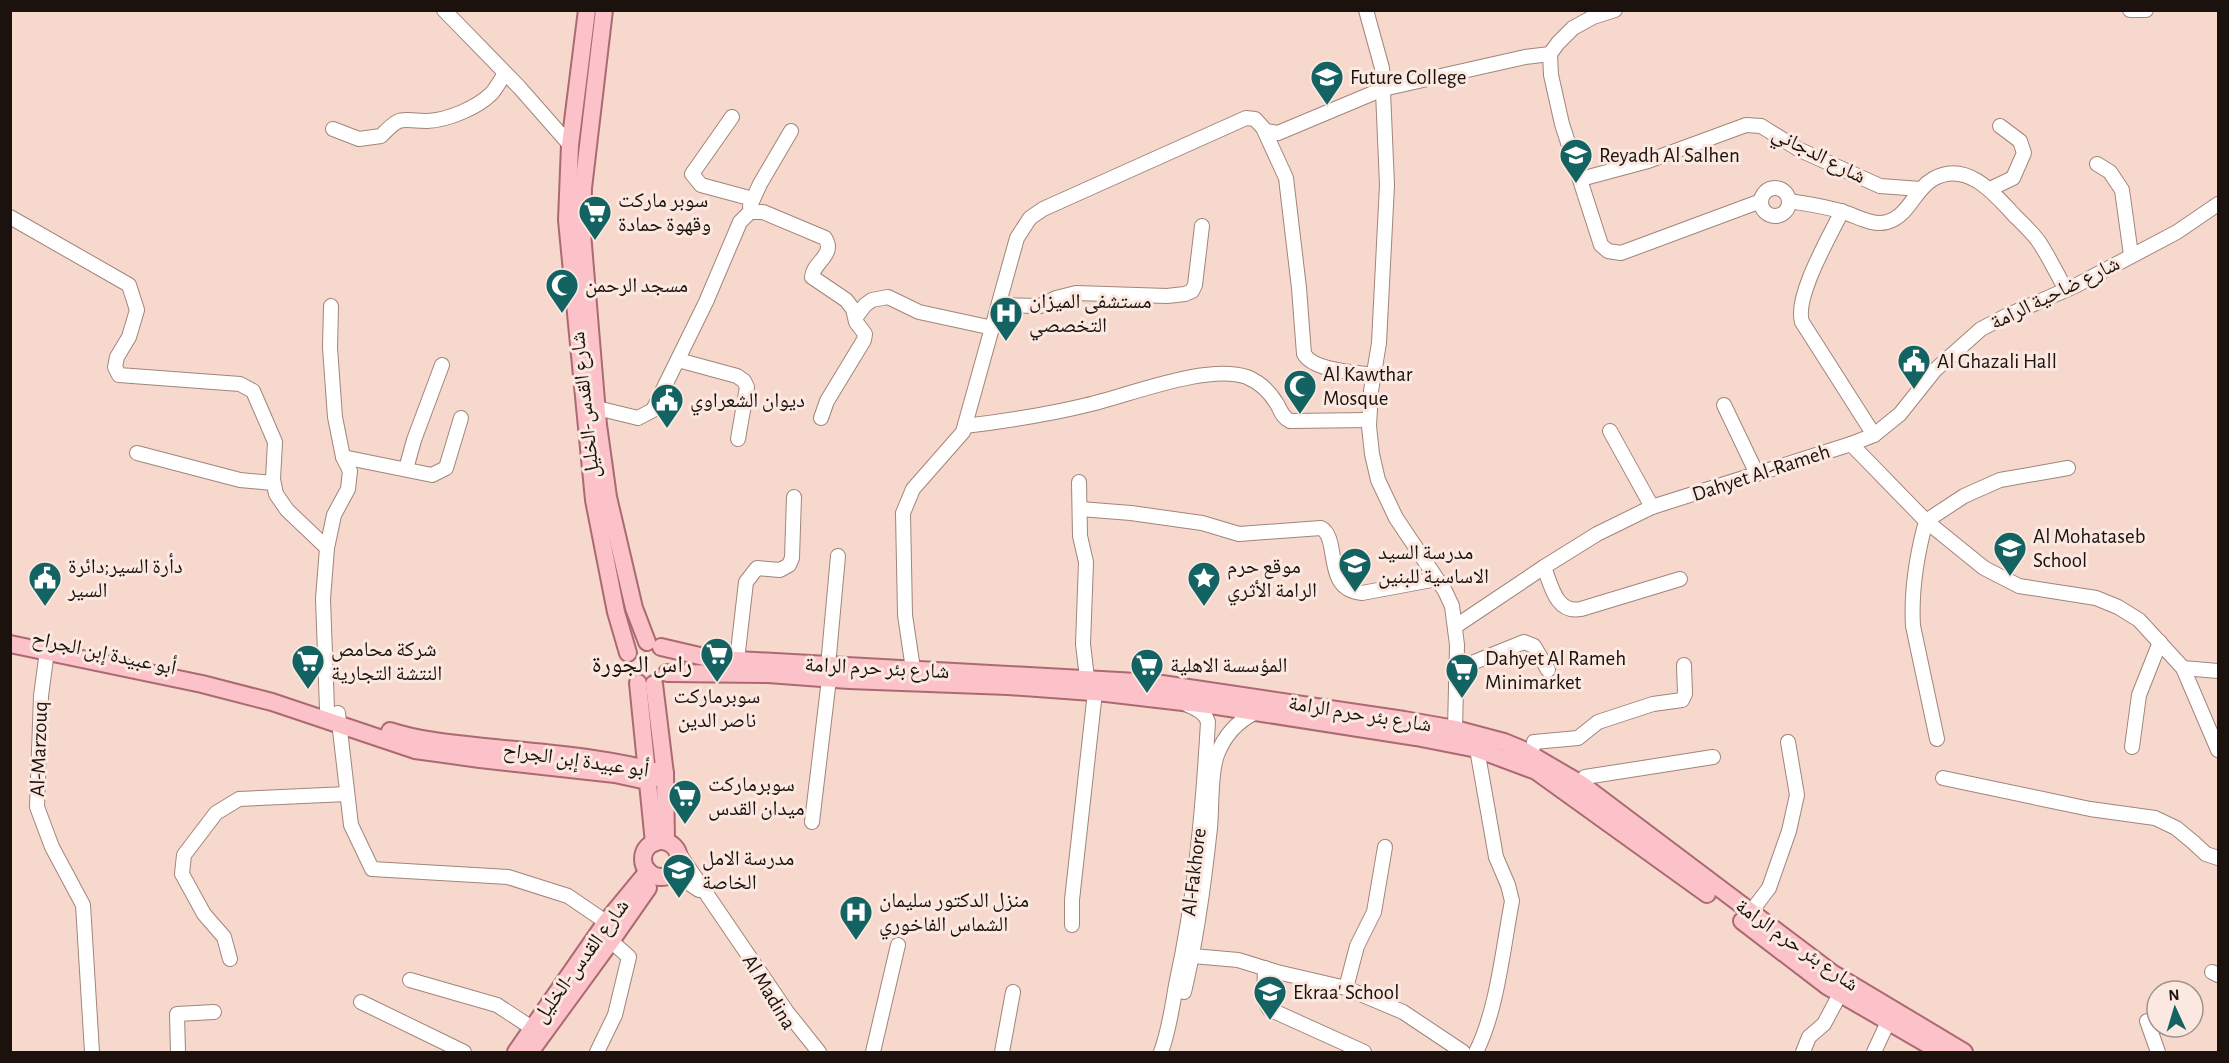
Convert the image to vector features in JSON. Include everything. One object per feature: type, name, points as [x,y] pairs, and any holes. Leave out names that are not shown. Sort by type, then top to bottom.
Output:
[{"type":"main road","name":"شارع القدس-الخليل","points":[[587,10],[570,145],[567,220],[586,429],[594,500],[616,612],[640,673],[664,774],[666,846]]},
{"type":"main road","name":"شارع القدس-الخليل","points":[[604,10],[583,188],[582,234],[597,408],[608,497],[634,608],[654,644],[669,659],[640,673]]},
{"type":"main road","name":"أبو عبيدة إبن الجراح","points":[[10,634],[214,676],[394,732],[441,742],[557,754],[646,775],[664,774]]},
{"type":"main road","name":"أبو عبيدة إبن الجراح","points":[[10,644],[202,684],[335,715]]},
{"type":"main road","points":[[640,673],[637,645],[654,644]]},
{"type":"main road","name":"شارع بئر حرم الرامة","points":[[654,644],[704,657],[828,673],[1008,686],[1155,683],[1214,705],[1477,749],[1536,771],[1711,897],[1827,986],[1941,1053]]},
{"type":"main road","name":"شارع بئر حرم الرامة","points":[[640,673],[768,674],[913,669],[1091,685],[1183,702],[1455,729],[1503,742],[1521,749],[1581,784],[1832,973],[1964,1053]]},
{"type":"main road","name":"شارع القدس-الخليل","points":[[640,673],[646,775],[666,846]]},
{"type":"main road","points":[[649,846],[666,846],[679,864],[660,873],[644,861],[649,846]]},
{"type":"main road","name":"شارع القدس-الخليل","points":[[516,1053],[606,922],[660,873]]},
{"type":"main road","name":"شارع القدس-الخليل","points":[[529,1053],[660,873]]},
{"type":"street","points":[[444,10],[570,145]]},
{"type":"street","points":[[1366,10],[1382,68],[1387,185],[1379,343],[1370,420],[1372,454],[1377,480],[1396,518],[1437,579],[1452,606],[1456,626],[1455,729]]},
{"type":"street","points":[[1615,10],[1593,17],[1573,28],[1550,54],[1551,75],[1562,124],[1599,242],[1605,250],[1614,253],[1662,239],[1761,201]]},
{"type":"street","points":[[2130,10],[2146,10]]},
{"type":"street","points":[[1264,130],[1278,133],[1383,89],[1525,57],[1550,54]]},
{"type":"street","points":[[333,129],[359,139],[381,136],[391,126],[405,118],[427,121],[449,116],[472,107],[491,93],[505,73]]},
{"type":"street","points":[[732,117],[692,174],[701,185],[753,199]]},
{"type":"street","points":[[913,669],[905,615],[903,513],[913,489],[956,442],[965,426],[1017,238],[1025,224],[1036,213],[1246,118],[1255,119],[1264,130],[1286,178],[1304,354],[1310,362],[1316,365],[1374,375]]},
{"type":"street","name":"شارع الدجاني","points":[[1581,179],[1648,161],[1746,125],[1756,124],[1800,150],[1880,186],[1921,189]]},
{"type":"street","points":[[1990,189],[2013,178],[2024,153],[2020,141],[2000,126]]},
{"type":"street","points":[[597,408],[638,418],[648,413],[658,403],[706,302],[740,222],[747,214],[791,131]]},
{"type":"street","points":[[2097,164],[2110,172],[2122,190],[2131,255]]},
{"type":"street","points":[[1789,201],[1783,213],[1775,216],[1766,213],[1761,201],[1764,192],[1772,188],[1781,190],[1789,201],[1842,211],[1871,222],[1888,222],[1903,213],[1921,189],[1933,179],[1952,173],[1968,176],[1990,189],[2038,240],[2066,290]]},
{"type":"street","name":"شارع ضاحية الرامة","points":[[1851,444],[1874,435],[1900,414],[1935,370],[1981,329],[2066,290],[2177,232],[2218,204]]},
{"type":"street","points":[[747,214],[756,211],[763,212],[825,238],[828,250],[812,277],[846,300],[853,309],[856,322],[865,334],[864,340],[827,401],[821,418]]},
{"type":"street","points":[[1842,211],[1808,284],[1800,315],[1802,322],[1874,435]]},
{"type":"street","points":[[10,218],[129,285],[137,310],[129,337],[117,357],[115,367],[119,375],[240,384],[253,391],[275,442],[273,483],[276,494],[283,506],[327,548]]},
{"type":"street","points":[[999,305],[1040,306],[1056,298],[1076,293],[1167,296],[1188,293],[1196,284],[1202,226]]},
{"type":"street","points":[[856,317],[864,305],[872,300],[888,297],[919,312],[993,328]]},
{"type":"street","points":[[331,306],[330,348],[335,417],[343,457],[350,471],[349,486],[334,515],[327,548],[323,599],[335,715],[351,825],[372,869],[508,877],[568,896],[606,922]]},
{"type":"street","points":[[678,360],[743,379],[747,390],[738,439]]},
{"type":"street","points":[[406,469],[414,440],[442,365]]},
{"type":"street","points":[[965,426],[1019,419],[1087,405],[1160,384],[1223,373],[1239,374],[1259,384],[1273,397],[1284,417],[1290,421],[1370,420]]},
{"type":"street","points":[[1724,405],[1757,474]]},
{"type":"street","points":[[343,457],[432,475],[446,468],[461,418]]},
{"type":"street","points":[[1610,431],[1652,507]]},
{"type":"street","name":"Dahyet Al-Rameh","points":[[1456,626],[1597,534],[1652,507],[1851,444],[1926,521],[1984,568],[2019,586],[2096,598],[2139,620],[2183,668],[2218,750]]},
{"type":"street","points":[[137,453],[240,480],[273,483]]},
{"type":"street","points":[[1937,739],[1913,626],[1912,607],[1926,521],[1964,496],[2000,480],[2068,468]]},
{"type":"street","points":[[1071,925],[1091,685],[1083,644],[1086,562],[1080,541],[1080,482]]},
{"type":"street","points":[[737,660],[746,582],[757,568],[780,570],[789,565],[792,558],[794,497]]},
{"type":"street","points":[[1080,509],[1131,513],[1202,523],[1239,534],[1321,528],[1328,536],[1339,578],[1348,588],[1356,592],[1365,593],[1437,579]]},
{"type":"street","points":[[812,822],[838,556]]},
{"type":"street","points":[[1544,567],[1558,601],[1566,608],[1573,610],[1581,610],[1680,579]]},
{"type":"street","points":[[1457,669],[1524,642],[1534,646],[1548,670]]},
{"type":"street","points":[[2132,747],[2139,695],[2160,642]]},
{"type":"street","name":"Al-Marzouq","points":[[47,651],[41,696],[37,807],[52,847],[83,905],[92,1053]]},
{"type":"street","points":[[1532,756],[1534,742],[1578,738],[1599,721],[1653,704],[1682,700],[1685,695],[1684,665]]},
{"type":"street","points":[[2183,668],[2218,671]]},
{"type":"street","points":[[1214,705],[1216,759]]},
{"type":"street","name":"Al-Fakhore","points":[[1161,1053],[1183,953],[1194,880],[1208,722],[1214,705]]},
{"type":"street","name":"Al-Fakhore","points":[[1169,1053],[1193,956],[1204,882],[1216,759],[1229,733],[1243,718],[1256,712]]},
{"type":"street","points":[[1750,913],[1769,888],[1789,831],[1797,795],[1788,742]]},
{"type":"street","points":[[1476,1053],[1492,1006],[1512,901],[1497,856],[1477,749]]},
{"type":"street","points":[[1581,784],[1585,777],[1713,757]]},
{"type":"street","points":[[1943,778],[2090,809],[2155,818],[2176,828],[2206,854],[2218,858]]},
{"type":"street","points":[[230,959],[224,937],[204,914],[182,874],[184,855],[216,813],[239,799],[347,794]]},
{"type":"street","points":[[666,846],[717,909],[742,947]]},
{"type":"street","points":[[1346,988],[1357,946],[1374,912],[1385,847]]},
{"type":"street","points":[[660,873],[696,887],[717,909]]},
{"type":"street","points":[[597,1053],[615,1015],[629,957],[611,941]]},
{"type":"street","points":[[873,1053],[898,945]]},
{"type":"street","name":"Al Madina","points":[[742,947],[774,1004],[807,1053]]},
{"type":"street","name":"Al Madina","points":[[742,947],[819,1053]]},
{"type":"street","points":[[1193,956],[1238,960],[1346,988],[1403,1012],[1463,1053]]},
{"type":"street","points":[[1265,968],[1264,998],[1269,1009],[1364,1053]]},
{"type":"street","points":[[410,980],[497,1005],[532,1028]]},
{"type":"street","points":[[1002,1053],[1013,992]]},
{"type":"street","points":[[1803,1053],[1809,1037],[1824,1024],[1840,994]]},
{"type":"street","points":[[360,1002],[464,1053]]},
{"type":"street","points":[[178,1053],[177,1014],[214,1012]]},
{"type":"street","points":[[1874,1053],[1888,1022]]},
{"type":"place","name":"Future College","points":[[1327,106]]},
{"type":"place","name":"Reyadh Al Salhen","points":[[1576,184]]},
{"type":"place","name":"سوبر ماركت وقهوة حمادة","points":[[595,241]]},
{"type":"place","name":"مسجد الرحمن","points":[[562,314]]},
{"type":"place","name":"مستشفى الميزان التخصصي","points":[[1006,342]]},
{"type":"place","name":"Al Ghazali Hall","points":[[1914,390]]},
{"type":"place","name":"Al Kawthar Mosque","points":[[1300,415]]},
{"type":"place","name":"ديوان الشعراوي","points":[[667,429]]},
{"type":"place","name":"Al Mohataseb School","points":[[2010,577]]},
{"type":"place","name":"مدرسة السيد الاساسية للبنين","points":[[1355,593]]},
{"type":"place","name":"دأرة السير;دائرة السير","points":[[45,607]]},
{"type":"place","name":"موقع حرم الرامة الأثري","points":[[1204,607]]},
{"type":"place","name":"سوبرماركت ناصر الدين","points":[[717,683]]},
{"type":"place","name":"شركة محامص النتشة التجارية","points":[[308,690]]},
{"type":"place","name":"المؤسسة الاهلية","points":[[1147,694]]},
{"type":"place","name":"Dahyet Al Rameh Minimarket","points":[[1462,699]]},
{"type":"place","name":"سوبرماركت ميدان القدس","points":[[685,825]]},
{"type":"place","name":"مدرسة الامل الخاصة","points":[[679,899]]},
{"type":"place","name":"منزل الدكتور سليمان الشماس الفاخوري","points":[[856,941]]},
{"type":"place","name":"Ekraa' School","points":[[1270,1021]]},
{"type":"district","name":"راس الجورة","points":[[642,665]]}]
